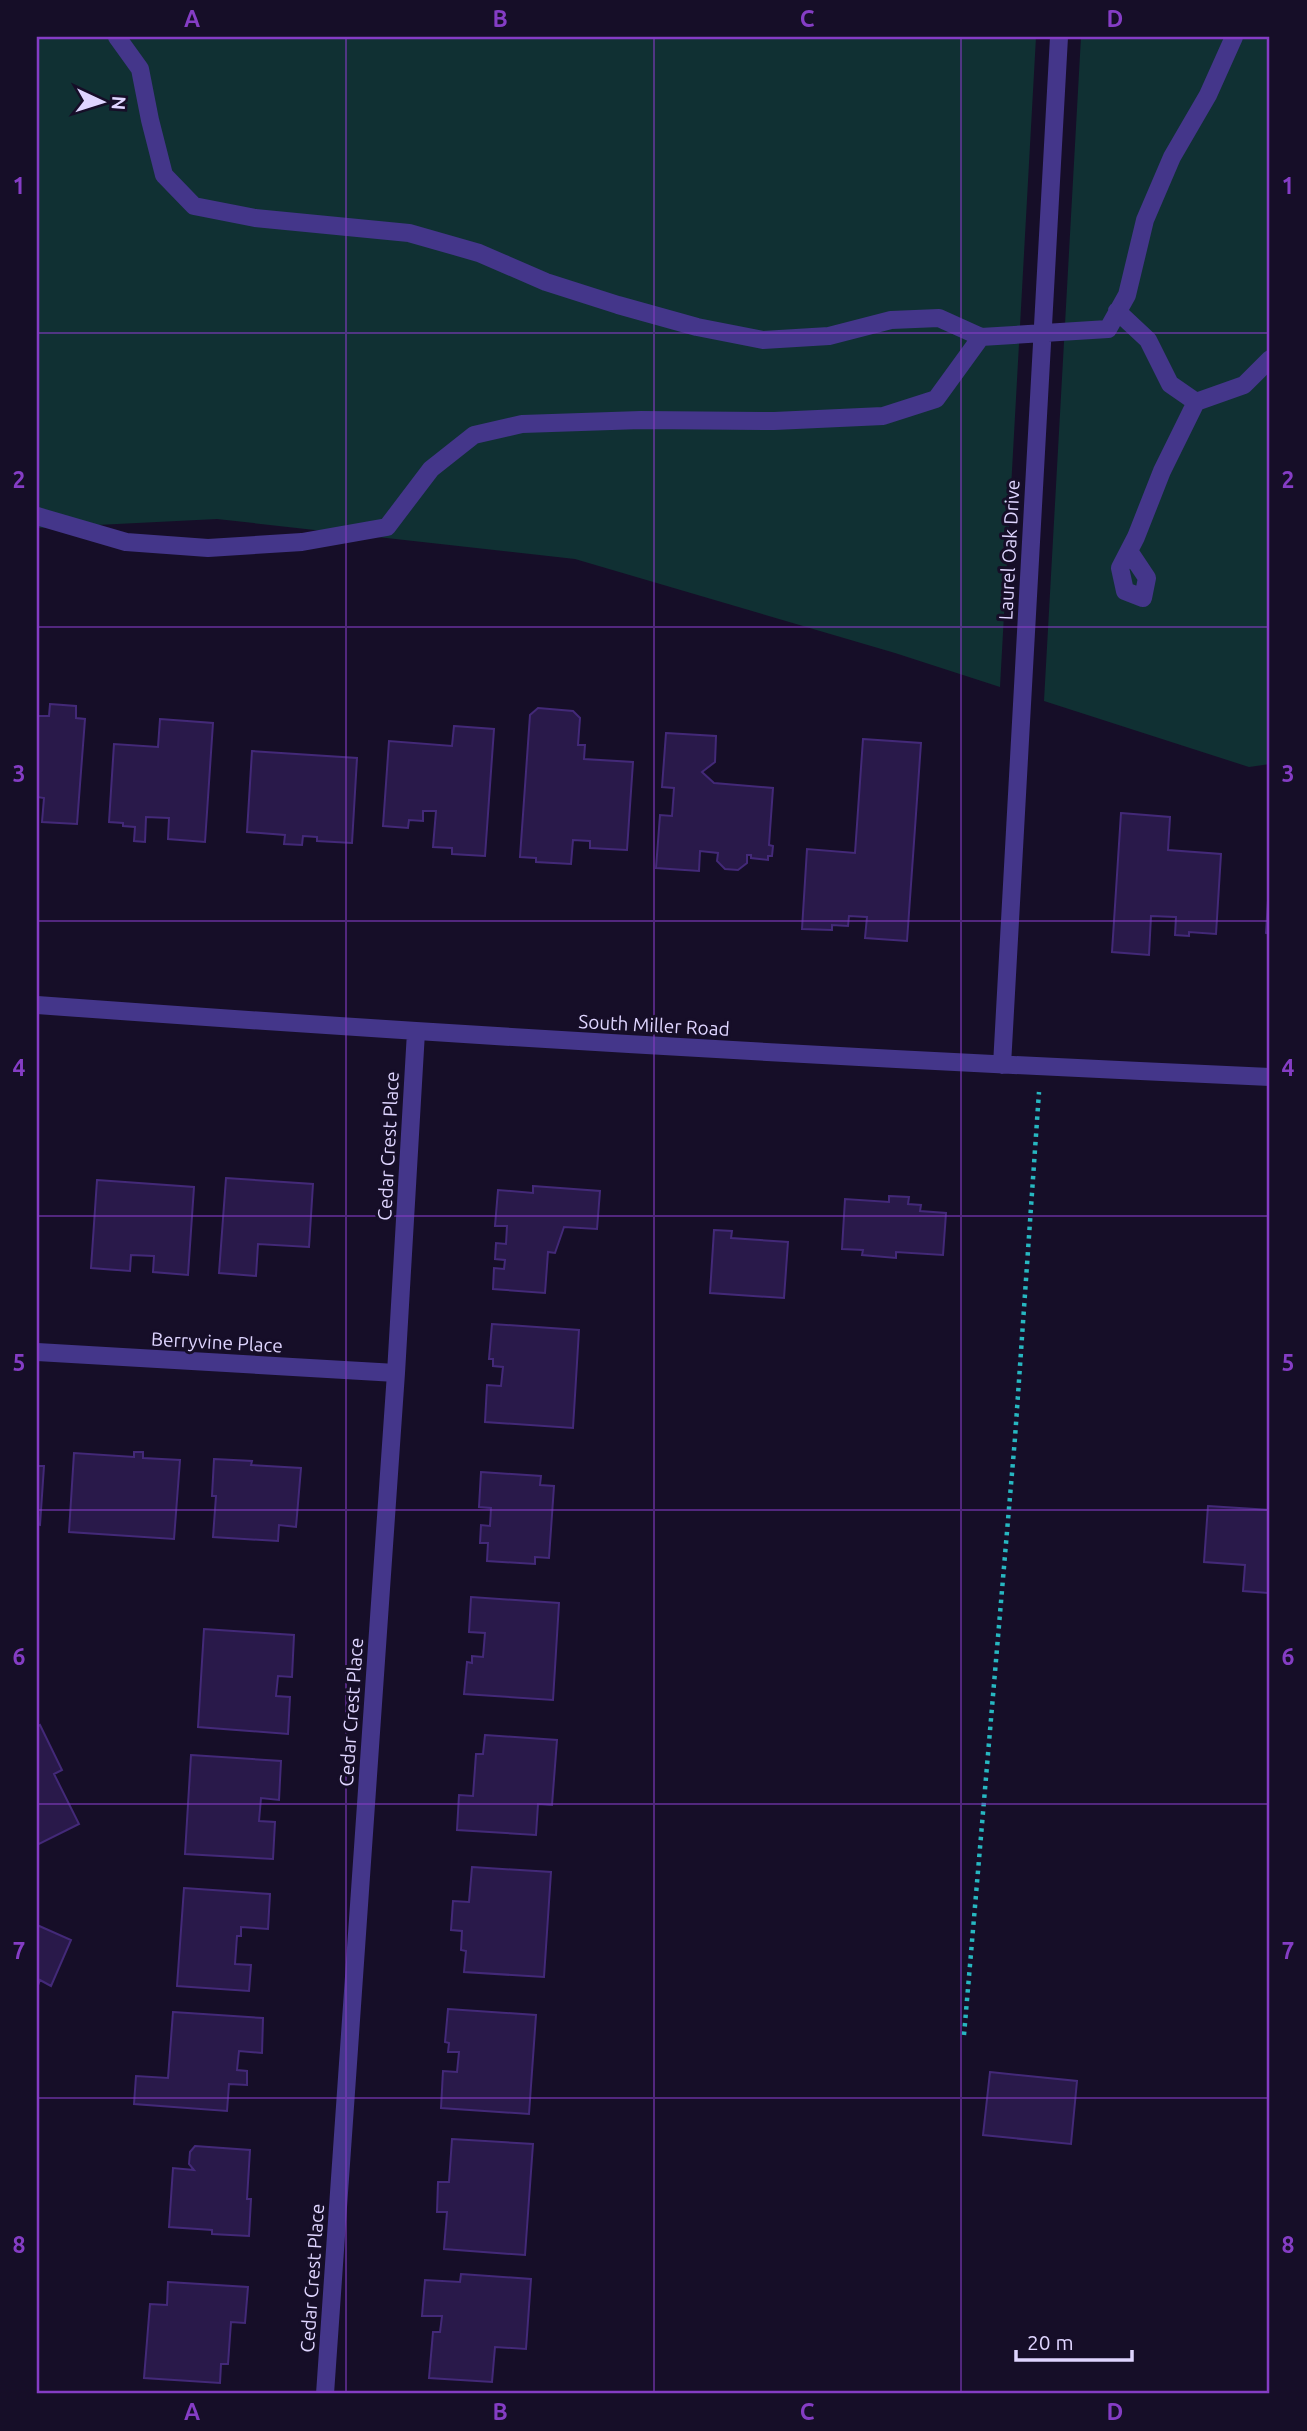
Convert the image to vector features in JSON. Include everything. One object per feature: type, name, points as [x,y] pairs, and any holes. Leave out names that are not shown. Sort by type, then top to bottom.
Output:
[{"type":"street","points":[[117,37],[140,69],[149,120],[164,175],[194,206],[255,218],[409,233],[479,253],[547,282],[618,305],[698,327],[763,340],[829,336],[891,320],[939,318],[981,337],[1108,329],[1127,295],[1145,220],[1172,157],[1208,95],[1234,37]]},
{"type":"street","name":"Laurel Oak Drive","points":[[1002,1065],[1059,37]]},
{"type":"street","points":[[1117,312],[1148,340],[1170,384],[1196,402]]},
{"type":"street","points":[[37,516],[126,542],[208,548],[302,542],[387,527],[431,469],[474,435],[522,424],[641,420],[774,421],[883,416],[936,399],[981,337]]},
{"type":"street","points":[[1129,551],[1196,402],[1244,385],[1270,359]]},
{"type":"street","name":"South Miller Road","points":[[37,1005],[416,1032],[1002,1065],[1270,1077]]},
{"type":"street","name":"Cedar Crest Place","points":[[325,2394],[396,1373],[416,1032]]},
{"type":"street","name":"Berryvine Place","points":[[37,1352],[396,1373]]},
{"type":"path","points":[[964,2035],[1015,1438],[1041,1067]]},
{"type":"green space","points":[[37,37],[1036,37],[1000,687],[895,653],[575,559],[217,519],[37,528]]},
{"type":"green space","points":[[1081,37],[1270,37],[1270,764],[1249,767],[1044,701]]},
{"type":"building","points":[[50,704],[76,706],[76,718],[85,719],[77,824],[42,822],[44,798],[37,797],[37,716],[49,716]]},
{"type":"building","points":[[538,708],[573,711],[580,718],[578,745],[585,745],[584,759],[633,762],[627,850],[590,848],[590,841],[573,840],[571,864],[536,862],[536,858],[520,857],[530,715]]},
{"type":"building","points":[[160,719],[213,723],[205,842],[168,839],[169,818],[146,817],[145,842],[134,841],[135,827],[109,822],[114,744],[158,747]]},
{"type":"building","points":[[454,726],[494,729],[485,856],[452,854],[452,848],[433,847],[436,811],[423,811],[423,821],[409,820],[408,828],[383,826],[389,741],[452,746]]},
{"type":"building","points":[[666,733],[716,736],[715,762],[702,772],[714,783],[773,788],[769,845],[773,846],[772,856],[768,856],[768,860],[747,855],[747,863],[738,870],[725,869],[717,861],[718,853],[700,851],[699,871],[656,868],[660,815],[672,816],[674,788],[662,787]]},
{"type":"building","points":[[863,739],[921,743],[907,941],[865,938],[867,917],[849,916],[848,926],[832,925],[832,930],[802,929],[807,849],[855,853]]},
{"type":"building","points":[[252,751],[357,758],[352,843],[317,841],[317,837],[303,836],[302,845],[284,844],[285,835],[247,832]]},
{"type":"building","points":[[1121,813],[1170,817],[1168,850],[1221,854],[1216,934],[1189,932],[1189,936],[1175,935],[1176,917],[1151,916],[1149,955],[1112,952]]},
{"type":"building","points":[[1270,868],[1270,934],[1266,933]]},
{"type":"building","points":[[226,1178],[313,1184],[309,1247],[258,1244],[256,1276],[219,1273]]},
{"type":"building","points":[[97,1180],[194,1187],[188,1275],[153,1272],[154,1256],[131,1255],[130,1271],[91,1268]]},
{"type":"building","points":[[533,1186],[600,1191],[597,1229],[564,1227],[555,1253],[548,1252],[545,1293],[493,1289],[494,1268],[504,1269],[505,1260],[495,1259],[496,1243],[506,1244],[507,1226],[495,1226],[498,1190],[533,1193]]},
{"type":"building","points":[[889,1196],[909,1197],[908,1204],[921,1205],[920,1211],[946,1213],[943,1255],[896,1252],[896,1258],[862,1255],[863,1250],[842,1249],[845,1199],[889,1202]]},
{"type":"building","points":[[714,1230],[732,1231],[731,1238],[788,1242],[784,1298],[710,1293]]},
{"type":"building","points":[[492,1324],[579,1330],[573,1428],[485,1422],[487,1385],[501,1386],[503,1367],[493,1366],[493,1359],[489,1359]]},
{"type":"building","points":[[134,1452],[143,1452],[143,1458],[180,1460],[174,1539],[69,1532],[74,1453],[134,1457]]},
{"type":"building","points":[[214,1459],[252,1461],[251,1465],[301,1468],[296,1527],[279,1525],[278,1541],[213,1537],[216,1496],[212,1496]]},
{"type":"building","points":[[37,1466],[44,1466],[40,1525],[37,1524]]},
{"type":"building","points":[[481,1472],[541,1476],[540,1485],[554,1486],[549,1558],[535,1557],[535,1564],[487,1561],[488,1543],[480,1543],[481,1525],[490,1526],[491,1508],[479,1507]]},
{"type":"building","points":[[1208,1506],[1270,1510],[1268,1593],[1243,1591],[1245,1565],[1204,1562]]},
{"type":"building","points":[[471,1597],[559,1603],[553,1700],[464,1694],[467,1662],[472,1663],[472,1656],[483,1657],[485,1633],[469,1632]]},
{"type":"building","points":[[204,1629],[294,1635],[292,1677],[278,1676],[276,1696],[290,1697],[288,1734],[198,1727]]},
{"type":"building","points":[[40,1725],[62,1770],[54,1774],[79,1824],[37,1845],[37,1727]]},
{"type":"building","points":[[485,1735],[557,1740],[552,1805],[538,1804],[536,1835],[457,1830],[459,1795],[473,1796],[476,1754],[483,1754]]},
{"type":"building","points":[[191,1755],[281,1761],[279,1800],[261,1798],[259,1821],[275,1822],[273,1859],[185,1854]]},
{"type":"building","points":[[472,1867],[551,1872],[544,1977],[464,1972],[466,1951],[461,1950],[462,1931],[451,1930],[453,1901],[469,1902]]},
{"type":"building","points":[[184,1888],[270,1894],[268,1929],[241,1927],[241,1936],[237,1936],[235,1964],[251,1965],[249,1991],[177,1986]]},
{"type":"building","points":[[37,1925],[71,1940],[51,1986],[40,1980],[37,1988]]},
{"type":"building","points":[[448,2009],[536,2015],[529,2114],[441,2108],[443,2071],[457,2072],[459,2052],[448,2052],[449,2043],[445,2042]]},
{"type":"building","points":[[173,2012],[263,2018],[262,2053],[239,2051],[237,2070],[247,2071],[247,2085],[229,2084],[227,2111],[134,2104],[136,2076],[168,2078]]},
{"type":"building","points":[[990,2072],[1077,2081],[1071,2144],[983,2135]]},
{"type":"building","points":[[452,2139],[533,2144],[525,2255],[444,2249],[447,2212],[437,2212],[438,2182],[449,2182]]},
{"type":"building","points":[[195,2146],[250,2150],[247,2199],[251,2199],[249,2236],[212,2234],[212,2230],[169,2227],[173,2168],[194,2170],[189,2164],[190,2152]]},
{"type":"building","points":[[461,2274],[531,2279],[526,2349],[495,2347],[492,2382],[429,2378],[433,2332],[440,2332],[442,2316],[422,2316],[425,2280],[460,2282]]},
{"type":"building","points":[[168,2282],[248,2287],[245,2323],[231,2322],[228,2364],[221,2364],[220,2383],[144,2378],[150,2304],[167,2305]]}]
